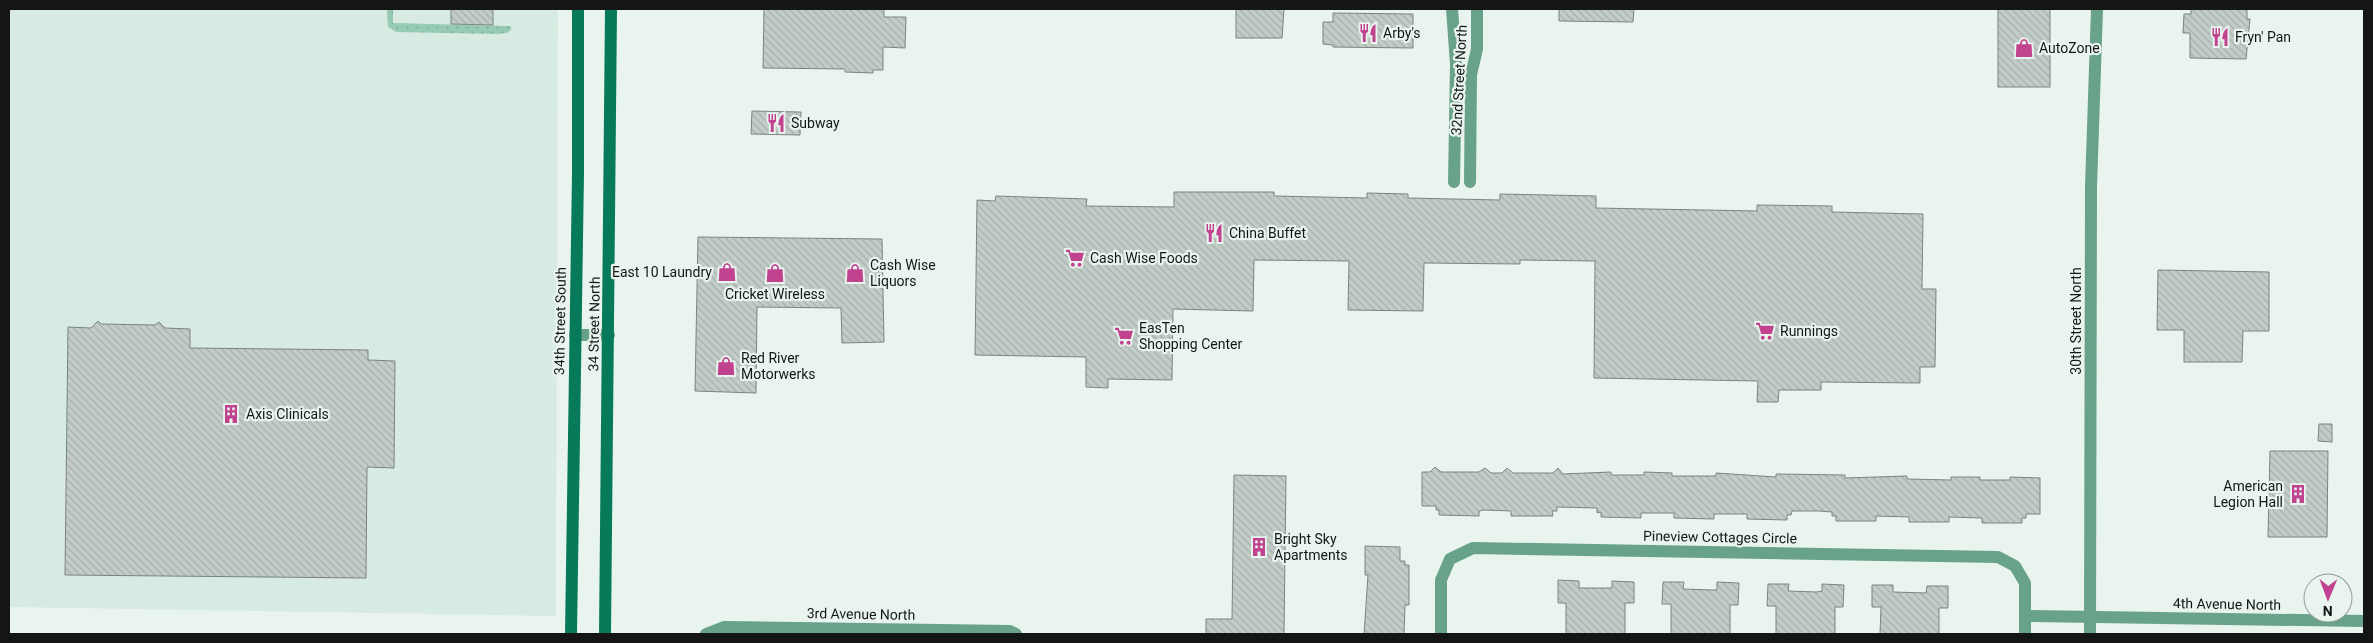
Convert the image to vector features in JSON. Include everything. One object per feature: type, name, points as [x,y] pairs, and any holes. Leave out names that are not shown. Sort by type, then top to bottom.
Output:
[{"type":"main road","name":"34th Street South","points":[[571,634],[578,9]]},
{"type":"main road","name":"34 Street North","points":[[605,634],[611,11]]},
{"type":"street","name":"32nd Street North","points":[[1452,9],[1456,64],[1454,182]]},
{"type":"street","name":"32nd Street North","points":[[1470,182],[1471,75],[1477,49],[1477,9]]},
{"type":"street","name":"30th Street North","points":[[2090,634],[2091,207],[2097,9]]},
{"type":"street","points":[[575,334],[609,335]]},
{"type":"street","name":"Pineview Cottages Circle","points":[[1441,634],[1441,580],[1450,559],[1473,548],[1998,557],[2015,566],[2025,583],[2025,634]]},
{"type":"street","points":[[2025,616],[2090,617]]},
{"type":"street","name":"4th Avenue North","points":[[2090,617],[2364,621]]},
{"type":"street","name":"3rd Avenue North","points":[[706,634],[724,628],[1010,631],[1016,634]]},
{"type":"shaded area","points":[[9,9],[558,9],[556,616],[9,607]]},
{"type":"green space","points":[[387,9],[393,9],[393,23],[511,26],[511,30],[507,33],[498,34],[396,32],[388,27]]},
{"type":"building","points":[[451,9],[493,9],[493,25],[451,24]]},
{"type":"building","points":[[764,9],[884,9],[884,17],[906,17],[905,48],[883,47],[883,70],[873,70],[873,73],[845,72],[845,69],[763,68]]},
{"type":"building","points":[[1236,9],[1284,9],[1282,38],[1236,38]]},
{"type":"building","points":[[1559,9],[1634,9],[1633,22],[1559,21]]},
{"type":"building","name":"AutoZone","points":[[1998,9],[2050,9],[2050,87],[1998,87]]},
{"type":"building","name":"Fryn' Pan","points":[[2191,9],[2247,9],[2247,19],[2250,19],[2246,59],[2190,58],[2190,33],[2183,33],[2184,14],[2191,14]]},
{"type":"building","name":"Arby's","points":[[1333,13],[1413,14],[1413,48],[1333,47],[1333,45],[1323,44],[1323,22],[1333,22]]},
{"type":"building","name":"Subway","points":[[752,111],[801,112],[800,135],[751,134]]},
{"type":"building","points":[[1174,192],[1274,192],[1274,196],[1367,198],[1367,193],[1408,194],[1408,198],[1500,200],[1500,194],[1596,196],[1596,208],[1757,211],[1757,205],[1832,206],[1832,212],[1923,214],[1922,289],[1936,289],[1935,367],[1920,367],[1920,383],[1821,382],[1821,390],[1779,390],[1778,402],[1757,402],[1758,381],[1594,378],[1595,261],[1520,260],[1520,264],[1424,263],[1423,311],[1348,310],[1349,261],[1254,260],[1253,311],[1173,309],[1172,380],[1108,379],[1108,388],[1086,387],[1086,357],[975,355],[977,200],[995,201],[996,196],[1087,199],[1086,206],[1174,207]]},
{"type":"building","points":[[698,237],[882,239],[884,342],[842,343],[841,308],[757,307],[756,393],[695,391]]},
{"type":"building","points":[[2158,270],[2269,272],[2269,331],[2243,331],[2242,362],[2184,362],[2184,330],[2157,330]]},
{"type":"building","name":"Axis Clinicals","points":[[98,321],[101,324],[155,325],[159,322],[165,328],[190,329],[190,348],[368,350],[368,360],[395,361],[394,468],[367,467],[366,578],[65,575],[68,327],[91,328]]},
{"type":"building","points":[[2319,424],[2332,424],[2332,442],[2318,441]]},
{"type":"building","name":"American Legion Hall","points":[[2270,451],[2328,451],[2327,537],[2268,537]]},
{"type":"building","points":[[1435,467],[1441,472],[1479,472],[1485,468],[1491,473],[1502,473],[1507,468],[1513,473],[1553,473],[1558,468],[1563,474],[1611,472],[1611,475],[1644,475],[1644,472],[1672,473],[1672,476],[1716,476],[1716,473],[1776,477],[1776,474],[1845,475],[1845,478],[1907,476],[1907,479],[1951,480],[1951,477],[1980,477],[1980,480],[2010,480],[2010,477],[2040,478],[2040,514],[2026,514],[2026,518],[2022,518],[2022,523],[1982,523],[1982,518],[1949,517],[1949,522],[1909,522],[1909,517],[1876,516],[1876,521],[1836,521],[1836,516],[1832,516],[1832,512],[1819,511],[1792,511],[1791,515],[1787,515],[1787,520],[1747,519],[1747,514],[1714,514],[1714,519],[1674,518],[1674,513],[1641,513],[1641,518],[1601,517],[1601,512],[1597,513],[1597,508],[1557,507],[1557,511],[1552,511],[1553,516],[1511,516],[1511,511],[1484,510],[1479,511],[1479,516],[1439,515],[1439,510],[1436,510],[1436,506],[1422,506],[1422,472],[1430,472]]},
{"type":"building","name":"Bright Sky Apartments","points":[[1234,475],[1286,476],[1284,634],[1206,634],[1206,619],[1232,619]]},
{"type":"building","points":[[1365,546],[1400,547],[1400,561],[1405,561],[1405,565],[1409,565],[1409,605],[1405,605],[1404,634],[1364,634],[1368,575],[1365,575]]},
{"type":"building","points":[[1558,580],[1579,581],[1579,588],[1612,588],[1612,581],[1634,582],[1634,603],[1625,603],[1625,634],[1566,634],[1566,603],[1558,603]]},
{"type":"building","points":[[1663,582],[1684,582],[1683,589],[1712,590],[1717,590],[1717,582],[1739,583],[1738,605],[1730,605],[1730,634],[1671,634],[1671,604],[1662,604]]},
{"type":"building","points":[[1768,584],[1789,584],[1788,591],[1817,592],[1822,591],[1822,584],[1844,585],[1843,607],[1835,607],[1835,634],[1776,634],[1776,606],[1767,606]]},
{"type":"building","points":[[1872,585],[1893,585],[1893,592],[1926,593],[1927,586],[1948,586],[1948,608],[1939,608],[1939,634],[1880,634],[1881,607],[1872,607]]},
{"type":"place","name":"Arby's","points":[[1368,33]]},
{"type":"place","name":"Fryn' Pan","points":[[2220,37]]},
{"type":"place","name":"AutoZone","points":[[2024,48]]},
{"type":"place","name":"Subway","points":[[776,123]]},
{"type":"place","name":"China Buffet","points":[[1214,233]]},
{"type":"place","name":"Cash Wise Foods","points":[[1075,258]]},
{"type":"place","name":"East 10 Laundry","points":[[727,272]]},
{"type":"place","name":"Cricket Wireless","points":[[775,273]]},
{"type":"place","name":"Cash Wise Liquors","points":[[855,273]]},
{"type":"place","name":"Runnings","points":[[1765,331]]},
{"type":"place","name":"EasTen Shopping Center","points":[[1124,336]]},
{"type":"place","name":"Red River Motorwerks","points":[[726,366]]},
{"type":"place","name":"Axis Clinicals","points":[[231,414]]},
{"type":"place","name":"American Legion Hall","points":[[2298,494]]},
{"type":"place","name":"Bright Sky Apartments","points":[[1259,547]]}]
